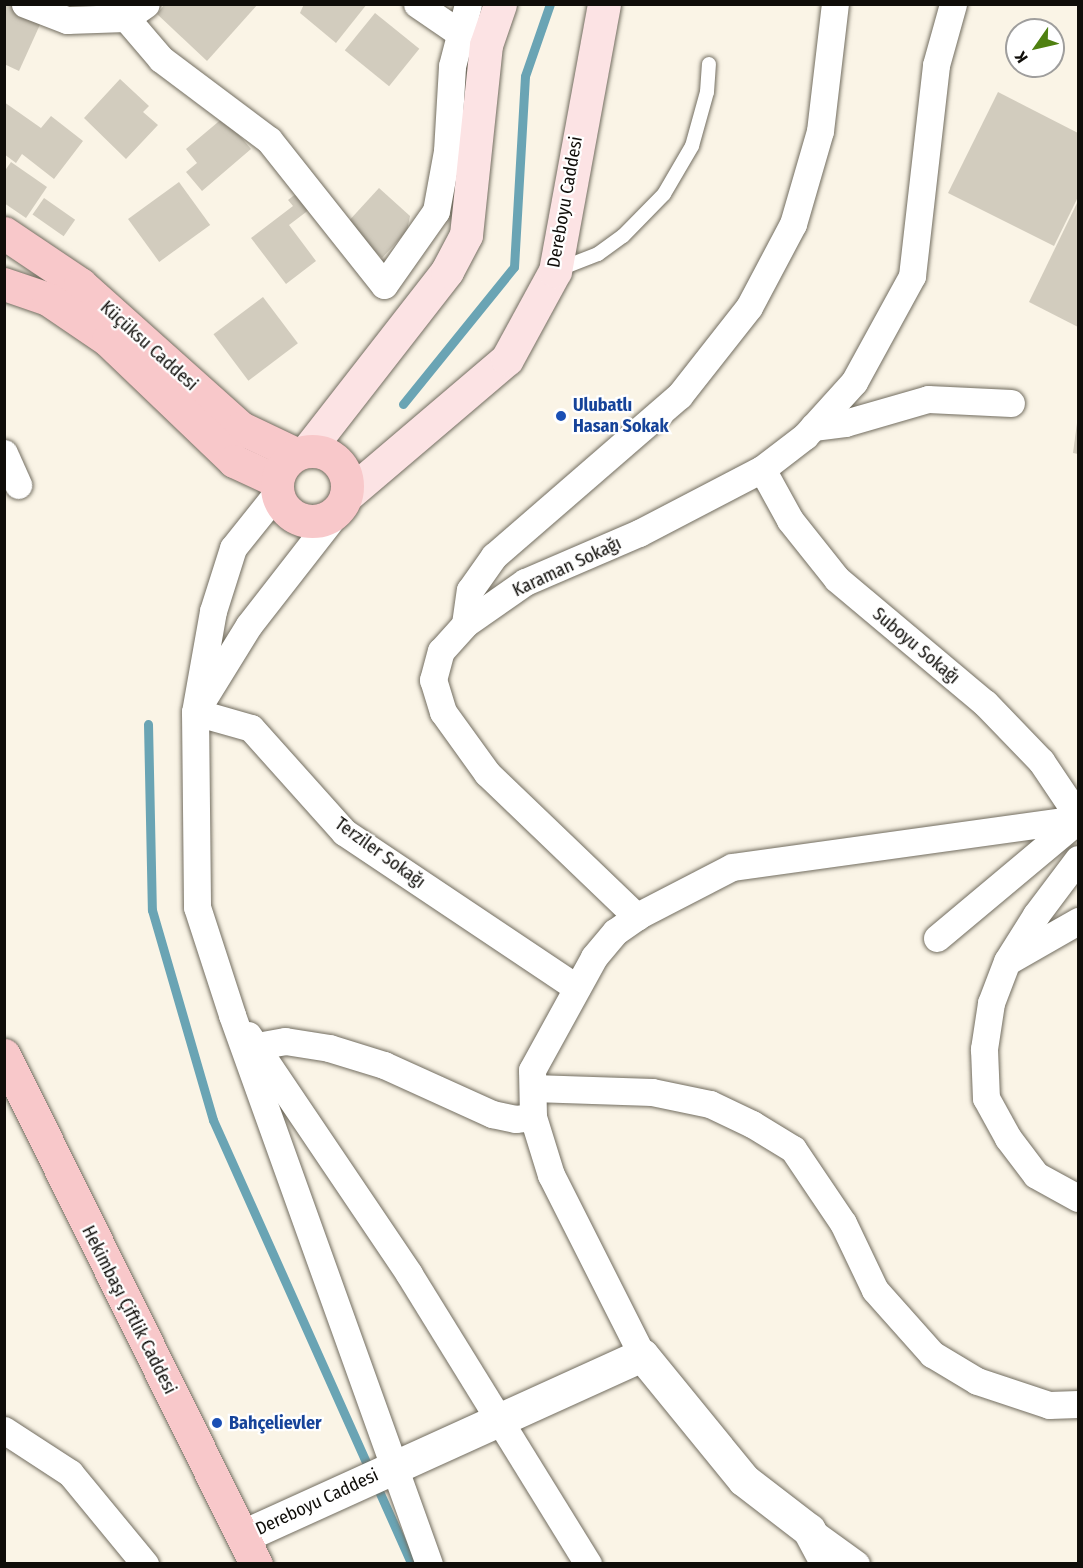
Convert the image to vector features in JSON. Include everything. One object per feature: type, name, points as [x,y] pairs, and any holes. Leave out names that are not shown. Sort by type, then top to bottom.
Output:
[{"type":"main road","points":[[302,452],[330,455],[339,463],[348,484],[344,502],[333,516],[310,522],[289,513],[277,487],[280,470],[302,452],[447,271],[466,235],[486,45],[500,4]]},
{"type":"main road","name":"Dereboyu Caddesi","points":[[344,502],[507,359],[555,271],[604,4]]},
{"type":"main road","name":"Küçüksu Caddesi","points":[[8,240],[80,284],[241,429],[302,452]]},
{"type":"main road","name":"Küçüksu Caddesi","points":[[4,284],[48,299],[108,340],[234,461],[277,487]]},
{"type":"main road","name":"Hekimbaşı Çiftlik Caddesi","points":[[4,1055],[250,1550]]},
{"type":"street","points":[[24,4],[67,20],[136,11],[161,59],[268,140],[384,285],[436,211],[447,151],[452,66],[468,4]]},
{"type":"street","points":[[417,4],[460,34]]},
{"type":"street","points":[[465,624],[470,591],[494,556],[679,396],[749,307],[793,224],[820,131],[835,4]]},
{"type":"street","name":"Karaman Sokağı","points":[[637,916],[488,773],[443,712],[433,680],[441,651],[465,624],[525,582],[639,533],[762,469],[813,427],[854,382],[912,276],[936,65],[953,4]]},
{"type":"street","points":[[813,427],[845,423],[928,399],[1011,403]]},
{"type":"street","points":[[4,453],[18,485]]},
{"type":"street","name":"Suboyu Sokağı","points":[[762,469],[790,520],[837,579],[986,703],[1041,761],[1078,818]]},
{"type":"street","points":[[277,487],[233,548],[213,611],[195,712],[197,907],[376,1474],[429,1563]]},
{"type":"street","points":[[195,712],[249,625],[344,502]]},
{"type":"street","name":"Terziler Sokağı","points":[[195,712],[251,728],[344,831],[577,988]]},
{"type":"street","points":[[856,1563],[744,1480],[642,1355],[551,1175],[533,1118],[532,1070],[577,988],[615,932],[637,916],[701,880],[732,867],[1078,818]]},
{"type":"street","points":[[937,938],[1078,818]]},
{"type":"street","points":[[1078,859],[1036,915],[1007,961],[991,1003],[984,1049],[986,1098],[1008,1138],[1036,1175],[1078,1198]]},
{"type":"street","points":[[1007,961],[1078,921]]},
{"type":"street","points":[[232,1015],[257,1046],[410,1274],[588,1563]]},
{"type":"street","points":[[257,1046],[285,1041],[329,1048],[384,1065],[492,1114],[515,1119],[533,1118]]},
{"type":"street","points":[[533,1088],[652,1092],[711,1104],[752,1124],[793,1149],[843,1223],[875,1290],[932,1354],[977,1381],[1049,1405],[1078,1404]]},
{"type":"street","name":"Dereboyu Caddesi","points":[[250,1550],[376,1474],[642,1355]]},
{"type":"street","points":[[4,1430],[70,1473],[145,1563]]},
{"type":"street","points":[[809,1530],[827,1563]]},
{"type":"lane","points":[[555,271],[598,254],[623,236],[664,194],[695,137],[707,92],[709,64]]},
{"type":"building","points":[[4,4],[16,4],[43,18],[19,71],[4,64]]},
{"type":"building","points":[[165,4],[258,4],[207,61],[157,14]]},
{"type":"building","points":[[304,4],[367,4],[336,43],[300,13]]},
{"type":"building","points":[[375,13],[419,49],[389,86],[345,50]]},
{"type":"building","points":[[120,79],[149,106],[143,112],[158,125],[126,159],[84,118]]},
{"type":"building","points":[[998,92],[1078,133],[1078,197],[1054,246],[948,193]]},
{"type":"building","points":[[4,102],[41,128],[51,116],[83,141],[54,179],[22,154],[16,163],[4,154]]},
{"type":"building","points":[[224,117],[251,149],[202,191],[186,172],[197,163],[186,149]]},
{"type":"building","points":[[11,162],[47,187],[26,218],[4,203],[4,172]]},
{"type":"building","points":[[179,182],[210,225],[159,262],[128,219]]},
{"type":"building","points":[[379,188],[410,216],[407,231],[382,258],[346,224]]},
{"type":"building","points":[[301,190],[314,206],[289,225],[316,261],[286,284],[251,238],[293,206],[288,200]]},
{"type":"building","points":[[44,198],[75,220],[64,236],[33,214]]},
{"type":"building","points":[[1078,201],[1078,327],[1029,302]]},
{"type":"building","points":[[263,297],[298,343],[248,381],[213,334]]},
{"type":"building","points":[[1078,423],[1078,454],[1073,453]]},
{"type":"waterway","points":[[403,404],[514,267],[525,76],[550,4]]},
{"type":"waterway","points":[[148,724],[152,910],[213,1120],[412,1564]]},
{"type":"place","name":"Ulubatlı Hasan Sokak","points":[[561,416]]},
{"type":"place","name":"Bahçelievler","points":[[217,1423]]}]
